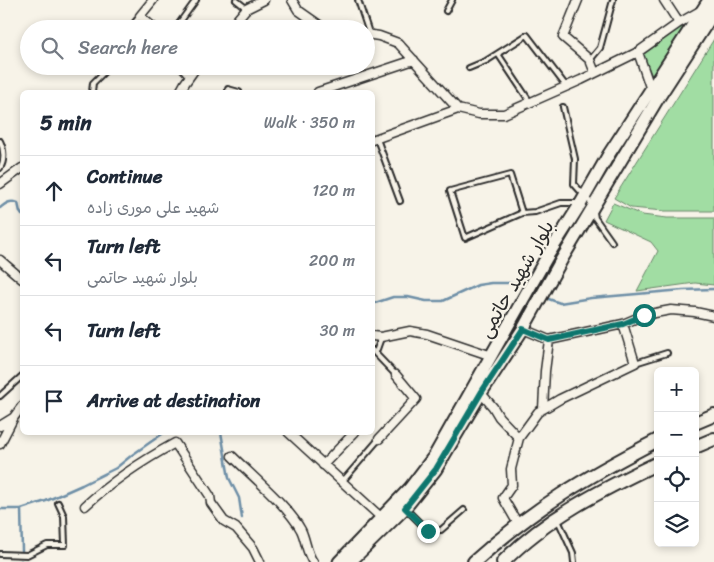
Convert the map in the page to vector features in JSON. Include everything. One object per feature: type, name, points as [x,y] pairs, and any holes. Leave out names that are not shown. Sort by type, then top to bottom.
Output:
[{"type":"main road","name":"بلوار شهید حاتمی","points":[[350,562],[386,521],[434,456],[548,255],[598,176],[608,154],[709,0]]},
{"type":"main road","name":"بلوار شهید حاتمی","points":[[339,562],[386,521],[405,508],[436,469],[481,393],[523,329],[562,259],[657,100],[714,12]]},
{"type":"main road","points":[[699,421],[714,415]]},
{"type":"main road","points":[[699,445],[714,439]]},
{"type":"main road","points":[[474,562],[518,524],[572,487],[654,442]]},
{"type":"main road","points":[[503,562],[543,528],[576,505],[654,465]]},
{"type":"street","points":[[145,20],[140,16],[153,0]]},
{"type":"street","points":[[236,20],[246,8],[264,0]]},
{"type":"street","points":[[292,0],[298,10],[312,20]]},
{"type":"street","points":[[578,0],[563,37],[590,60],[595,73]]},
{"type":"street","points":[[664,0],[679,24]]},
{"type":"street","points":[[375,36],[398,43],[458,108],[479,114],[504,114],[638,52],[714,3]]},
{"type":"street","points":[[638,52],[650,89],[657,100]]},
{"type":"street","points":[[375,73],[414,60]]},
{"type":"street","points":[[181,90],[190,75]]},
{"type":"street","points":[[324,90],[369,75]]},
{"type":"street","points":[[375,140],[458,108]]},
{"type":"street","points":[[0,184],[20,169]]},
{"type":"street","points":[[1,263],[20,278]]},
{"type":"street","points":[[523,329],[549,340],[623,324],[644,315],[671,310],[714,316]]},
{"type":"street","points":[[518,524],[502,498],[512,485],[512,469],[519,438],[534,417],[543,409],[635,363],[623,324]]},
{"type":"street","points":[[377,336],[410,331],[428,334],[492,356]]},
{"type":"street","points":[[543,409],[549,340]]},
{"type":"street","points":[[379,439],[416,400],[396,375]]},
{"type":"street","points":[[481,393],[519,438]]},
{"type":"street","points":[[0,444],[20,409]]},
{"type":"street","points":[[0,426],[14,417]]},
{"type":"street","points":[[291,435],[386,521]]},
{"type":"street","points":[[323,464],[352,435]]},
{"type":"street","points":[[85,506],[99,492],[144,460],[175,443],[210,496],[211,503],[224,521],[236,528],[253,548],[260,562]]},
{"type":"street","points":[[232,456],[290,514],[301,531],[306,550],[313,562]]},
{"type":"lane","points":[[186,0],[192,5]]},
{"type":"lane","points":[[181,20],[196,0]]},
{"type":"lane","points":[[236,0],[246,8]]},
{"type":"lane","points":[[358,0],[364,20]]},
{"type":"lane","points":[[446,11],[452,0]]},
{"type":"lane","points":[[590,60],[600,48],[613,0]]},
{"type":"lane","points":[[137,20],[140,16]]},
{"type":"lane","points":[[469,68],[486,62],[527,35],[566,86]]},
{"type":"lane","points":[[498,54],[531,102]]},
{"type":"lane","points":[[92,90],[93,83],[101,75]]},
{"type":"lane","points":[[563,107],[575,160],[574,184],[583,200]]},
{"type":"lane","points":[[375,140],[400,201]]},
{"type":"lane","points":[[0,141],[4,163],[0,168]]},
{"type":"lane","points":[[522,213],[510,175],[450,191],[465,238],[522,213],[535,212],[561,203],[583,200],[594,205],[594,218],[612,242]]},
{"type":"lane","points":[[375,352],[396,375]]},
{"type":"lane","points":[[635,363],[667,352]]},
{"type":"lane","points":[[0,396],[20,378]]},
{"type":"lane","points":[[342,482],[379,439]]},
{"type":"lane","points":[[0,554],[27,555],[47,545],[65,545],[64,516],[58,503]]},
{"type":"lane","points":[[405,508],[428,531],[441,530],[464,510]]},
{"type":"lane","points":[[558,518],[573,553],[574,562]]},
{"type":"green space","points":[[687,22],[689,24],[653,78],[643,55]]},
{"type":"green space","points":[[714,39],[714,211],[664,211],[631,208],[614,198]]},
{"type":"green space","points":[[613,203],[642,215],[667,218],[714,218],[714,285],[695,283],[637,291],[658,251],[651,242],[604,220]]},
{"type":"waterway","points":[[0,208],[8,202],[13,202],[18,203],[20,212]]},
{"type":"waterway","points":[[375,303],[393,297],[443,301],[478,285],[513,283]]},
{"type":"waterway","points":[[543,297],[560,303],[591,298],[714,289]]},
{"type":"waterway","points":[[0,509],[21,509],[46,501],[82,485],[116,468],[161,435]]},
{"type":"waterway","points":[[222,435],[229,478],[239,498],[242,518]]},
{"type":"waterway","points":[[21,509],[22,551]]},
{"type":"route","points":[[428,531],[405,508],[436,469],[481,393],[523,329],[549,340],[623,324],[644,315]]}]
